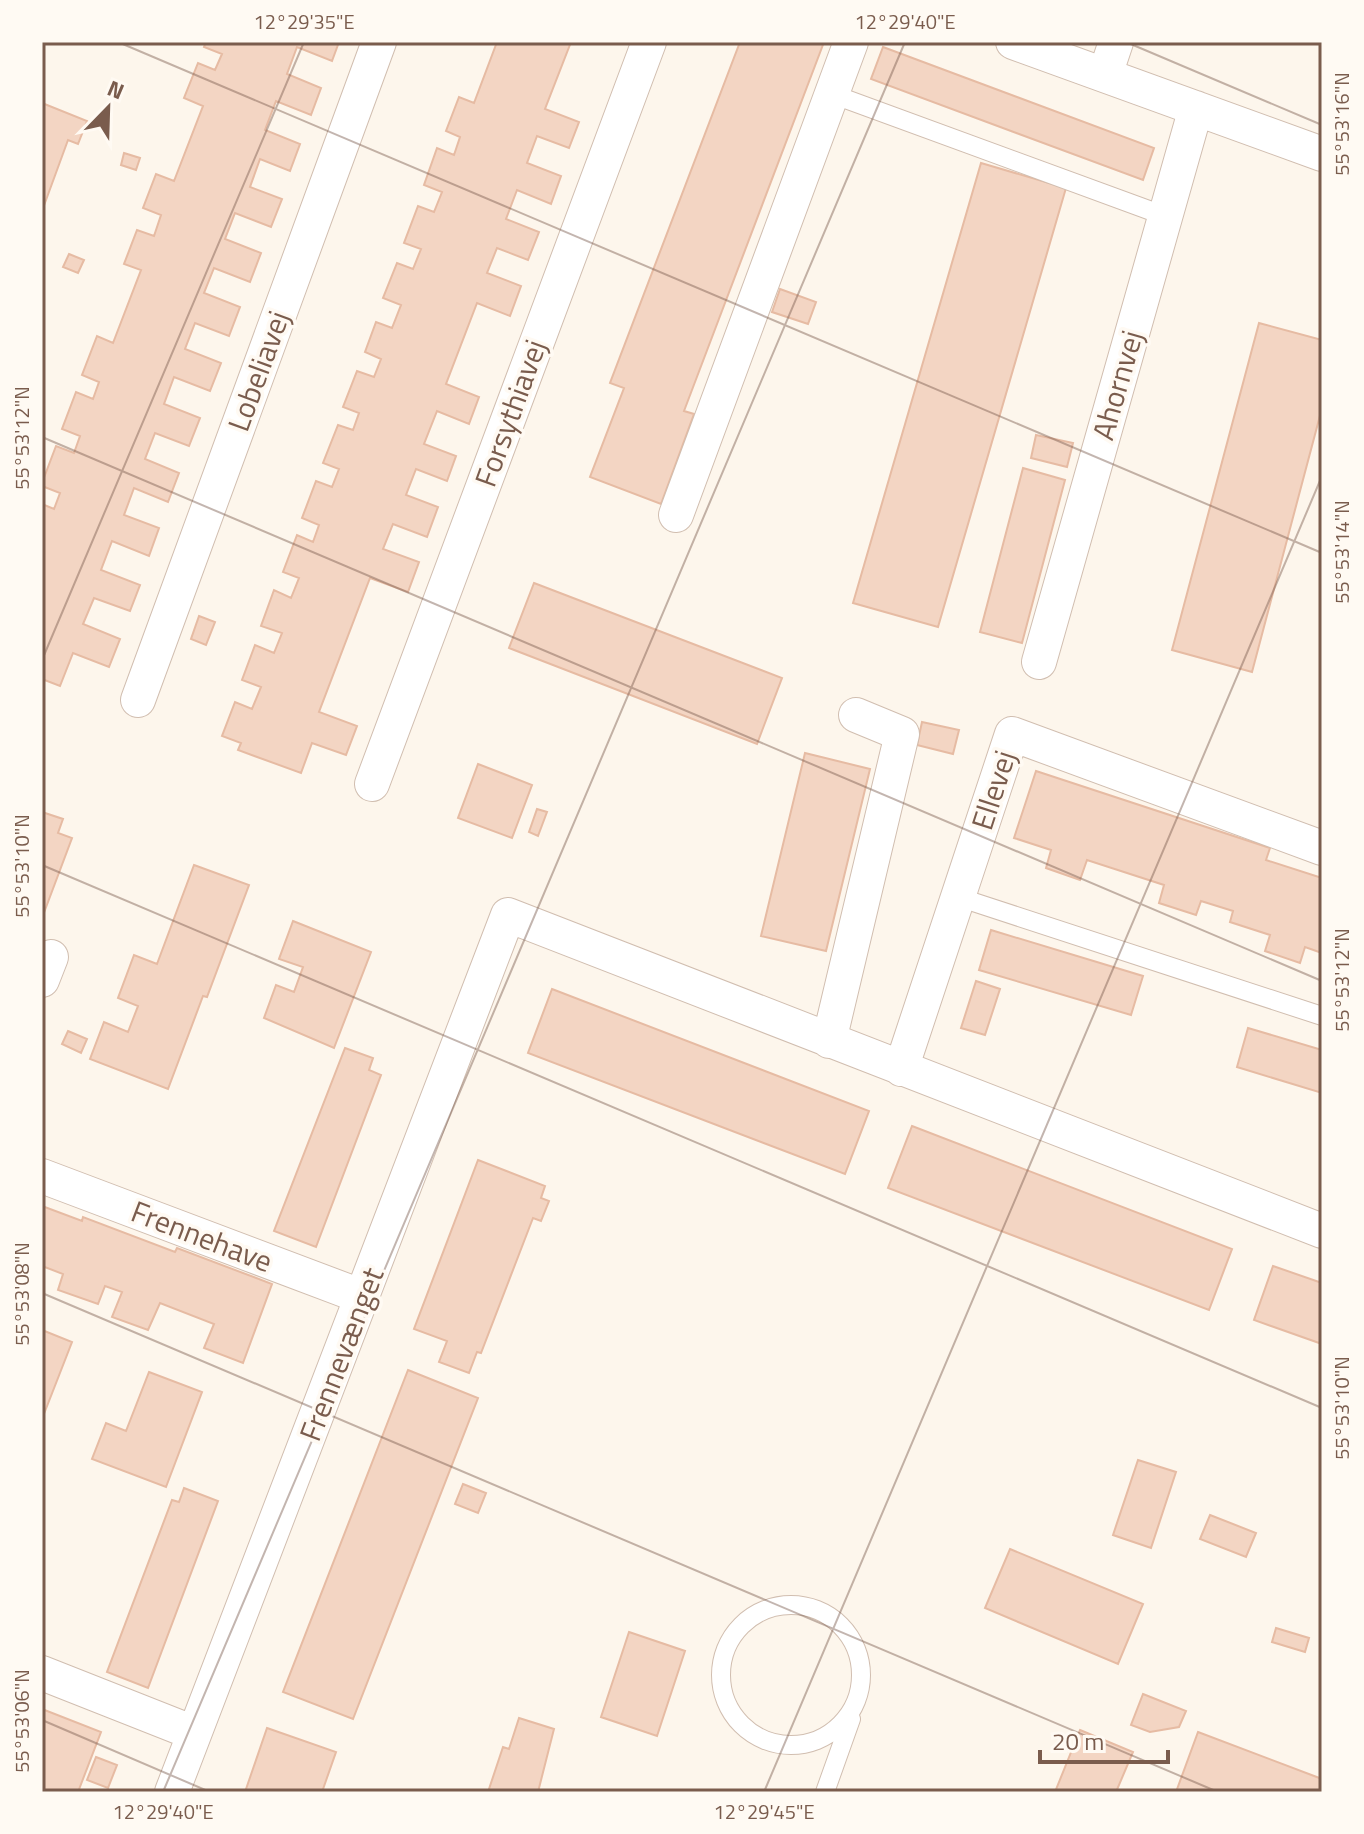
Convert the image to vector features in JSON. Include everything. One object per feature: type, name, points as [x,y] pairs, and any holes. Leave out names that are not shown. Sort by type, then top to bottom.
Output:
[{"type":"street","name":"Lobeliavej","points":[[138,700],[379,42]]},
{"type":"street","name":"Forsythiavej","points":[[372,784],[649,42]]},
{"type":"street","points":[[676,515],[851,42]]},
{"type":"street","points":[[1013,42],[1322,154]]},
{"type":"street","points":[[1105,75],[1116,42]]},
{"type":"street","name":"Ahornvej","points":[[1039,662],[1196,108]]},
{"type":"street","points":[[856,715],[902,734],[829,1041],[1322,1231]]},
{"type":"street","name":"Ellevej","points":[[901,1069],[1012,734],[1322,848]]},
{"type":"street","name":"Frennevænget","points":[[172,1792],[508,915],[829,1041]]},
{"type":"street","name":"Frennehave","points":[[42,1176],[363,1297]]},
{"type":"street","points":[[42,1673],[194,1733]]},
{"type":"lane","points":[[832,94],[1165,216]]},
{"type":"lane","points":[[958,897],[1322,1016]]},
{"type":"lane","points":[[825,1792],[859,1697],[862,1674],[859,1652],[847,1631],[829,1615],[807,1606],[783,1605],[760,1612],[740,1626],[727,1646],[721,1669],[723,1693],[733,1715],[748,1731],[768,1742],[790,1746],[812,1743],[833,1733],[849,1716],[859,1697]]},
{"type":"building","points":[[206,42],[339,42],[332,61],[297,47],[287,74],[321,88],[311,115],[276,101],[265,130],[300,144],[290,171],[260,159],[250,187],[282,199],[271,227],[235,213],[225,239],[261,253],[250,282],[214,268],[204,293],[240,307],[229,336],[195,323],[185,349],[221,363],[210,391],[174,377],[164,404],[200,418],[189,446],[155,433],[145,459],[179,473],[168,502],[134,488],[124,515],[159,528],[149,556],[112,541],[101,570],[140,585],[130,611],[94,598],[83,624],[120,639],[109,667],[73,653],[60,686],[42,679],[42,504],[54,509],[60,493],[42,486],[42,483],[56,446],[74,453],[80,436],[62,429],[76,392],[93,399],[99,382],[82,375],[97,336],[113,343],[141,270],[124,264],[137,230],[154,236],[161,215],[143,208],[156,174],[174,181],[203,106],[184,98],[198,63],[215,70],[222,54],[204,47]]},
{"type":"building","points":[[497,42],[571,42],[545,109],[579,122],[569,148],[537,136],[527,163],[561,176],[551,204],[517,190],[506,219],[539,232],[528,260],[497,248],[487,273],[521,286],[510,316],[477,303],[446,384],[479,397],[469,424],[437,411],[424,444],[456,456],[447,481],[416,469],[406,495],[438,507],[427,537],[393,524],[383,549],[419,562],[408,592],[370,578],[319,712],[357,726],[346,755],[312,743],[301,773],[238,750],[241,743],[222,736],[235,702],[252,709],[261,687],[242,680],[255,645],[274,653],[282,633],[261,626],[274,590],[291,598],[299,578],[283,572],[297,535],[313,542],[319,525],[302,518],[316,481],[332,487],[339,469],[323,463],[338,425],[353,430],[359,413],[343,407],[357,371],[374,377],[381,359],[365,352],[376,322],[392,328],[401,305],[383,298],[397,263],[413,269],[421,249],[404,243],[418,206],[434,212],[442,192],[424,185],[437,148],[454,155],[460,137],[446,131],[459,97],[474,103]]},
{"type":"building","points":[[740,42],[824,42],[684,411],[694,414],[661,504],[590,477],[624,388],[610,383]]},
{"type":"building","points":[[883,47],[1154,148],[1143,180],[871,79]]},
{"type":"building","points":[[42,103],[87,121],[78,144],[68,140],[42,211]]},
{"type":"building","points":[[124,153],[140,158],[136,170],[121,165]]},
{"type":"building","points":[[981,163],[1066,188],[938,627],[853,603]]},
{"type":"building","points":[[69,254],[84,260],[78,273],[63,267]]},
{"type":"building","points":[[780,289],[816,302],[808,324],[772,312]]},
{"type":"building","points":[[1259,323],[1322,340],[1322,408],[1252,672],[1172,650]]},
{"type":"building","points":[[1036,435],[1073,443],[1067,467],[1031,458]]},
{"type":"building","points":[[1023,468],[1065,480],[1022,643],[980,632]]},
{"type":"building","points":[[534,583],[782,678],[757,744],[509,648]]},
{"type":"building","points":[[199,616],[215,622],[206,645],[191,639]]},
{"type":"building","points":[[922,722],[959,730],[953,754],[917,745]]},
{"type":"building","points":[[805,753],[870,769],[826,951],[761,936]]},
{"type":"building","points":[[478,764],[532,785],[512,838],[458,818]]},
{"type":"building","points":[[1036,771],[1270,848],[1266,860],[1322,878],[1322,953],[1305,947],[1300,963],[1265,951],[1270,935],[1230,922],[1233,911],[1201,901],[1196,915],[1159,903],[1164,885],[1087,860],[1080,880],[1046,868],[1051,850],[1014,838]]},
{"type":"building","points":[[537,809],[547,812],[538,836],[529,832]]},
{"type":"building","points":[[42,812],[63,819],[58,833],[72,838],[42,918]]},
{"type":"building","points":[[194,865],[249,885],[168,1089],[90,1059],[104,1022],[128,1032],[138,1006],[118,998],[134,955],[157,964]]},
{"type":"building","points":[[293,921],[371,952],[334,1048],[264,1018],[276,985],[294,992],[303,967],[279,959]]},
{"type":"building","points":[[991,930],[1143,976],[1131,1015],[979,970]]},
{"type":"building","points":[[976,981],[1000,989],[985,1035],[961,1028]]},
{"type":"building","points":[[552,989],[869,1111],[845,1174],[528,1053]]},
{"type":"building","points":[[1248,1028],[1322,1050],[1322,1093],[1237,1067]]},
{"type":"building","points":[[68,1031],[87,1039],[81,1053],[62,1044]]},
{"type":"building","points":[[345,1048],[373,1058],[369,1070],[381,1075],[316,1247],[274,1231]]},
{"type":"building","points":[[912,1126],[1232,1249],[1209,1310],[888,1188]]},
{"type":"building","points":[[478,1160],[545,1186],[541,1198],[549,1201],[541,1221],[533,1218],[481,1353],[477,1352],[469,1373],[439,1362],[447,1341],[414,1329]]},
{"type":"building","points":[[42,1206],[82,1221],[83,1217],[175,1252],[177,1248],[272,1284],[243,1363],[204,1348],[214,1324],[160,1303],[148,1330],[112,1317],[122,1292],[105,1286],[98,1304],[58,1290],[63,1274],[42,1266]]},
{"type":"building","points":[[1273,1266],[1322,1283],[1322,1344],[1254,1320]]},
{"type":"building","points":[[42,1330],[72,1342],[42,1419]]},
{"type":"building","points":[[408,1370],[478,1398],[353,1719],[283,1692]]},
{"type":"building","points":[[149,1372],[202,1392],[166,1487],[92,1459],[106,1423],[126,1431]]},
{"type":"building","points":[[1138,1460],[1176,1472],[1151,1548],[1113,1535]]},
{"type":"building","points":[[463,1484],[486,1493],[478,1513],[455,1504]]},
{"type":"building","points":[[184,1488],[218,1501],[148,1688],[107,1672],[172,1500],[179,1502]]},
{"type":"building","points":[[1210,1515],[1256,1533],[1246,1557],[1200,1539]]},
{"type":"building","points":[[1010,1549],[1143,1604],[1118,1664],[985,1608]]},
{"type":"building","points":[[1276,1628],[1309,1638],[1305,1652],[1272,1642]]},
{"type":"building","points":[[629,1632],[685,1651],[657,1736],[601,1717]]},
{"type":"building","points":[[1143,1694],[1186,1711],[1179,1727],[1150,1732],[1131,1725]]},
{"type":"building","points":[[42,1709],[101,1732],[78,1792],[42,1792]]},
{"type":"building","points":[[519,1718],[554,1729],[538,1792],[488,1792],[503,1747],[509,1749]]},
{"type":"building","points":[[267,1728],[336,1752],[322,1792],[245,1792]]},
{"type":"building","points":[[1080,1730],[1133,1752],[1116,1792],[1055,1792]]},
{"type":"building","points":[[1198,1732],[1322,1779],[1320,1792],[1176,1792]]},
{"type":"building","points":[[96,1757],[117,1765],[108,1788],[87,1780]]}]
